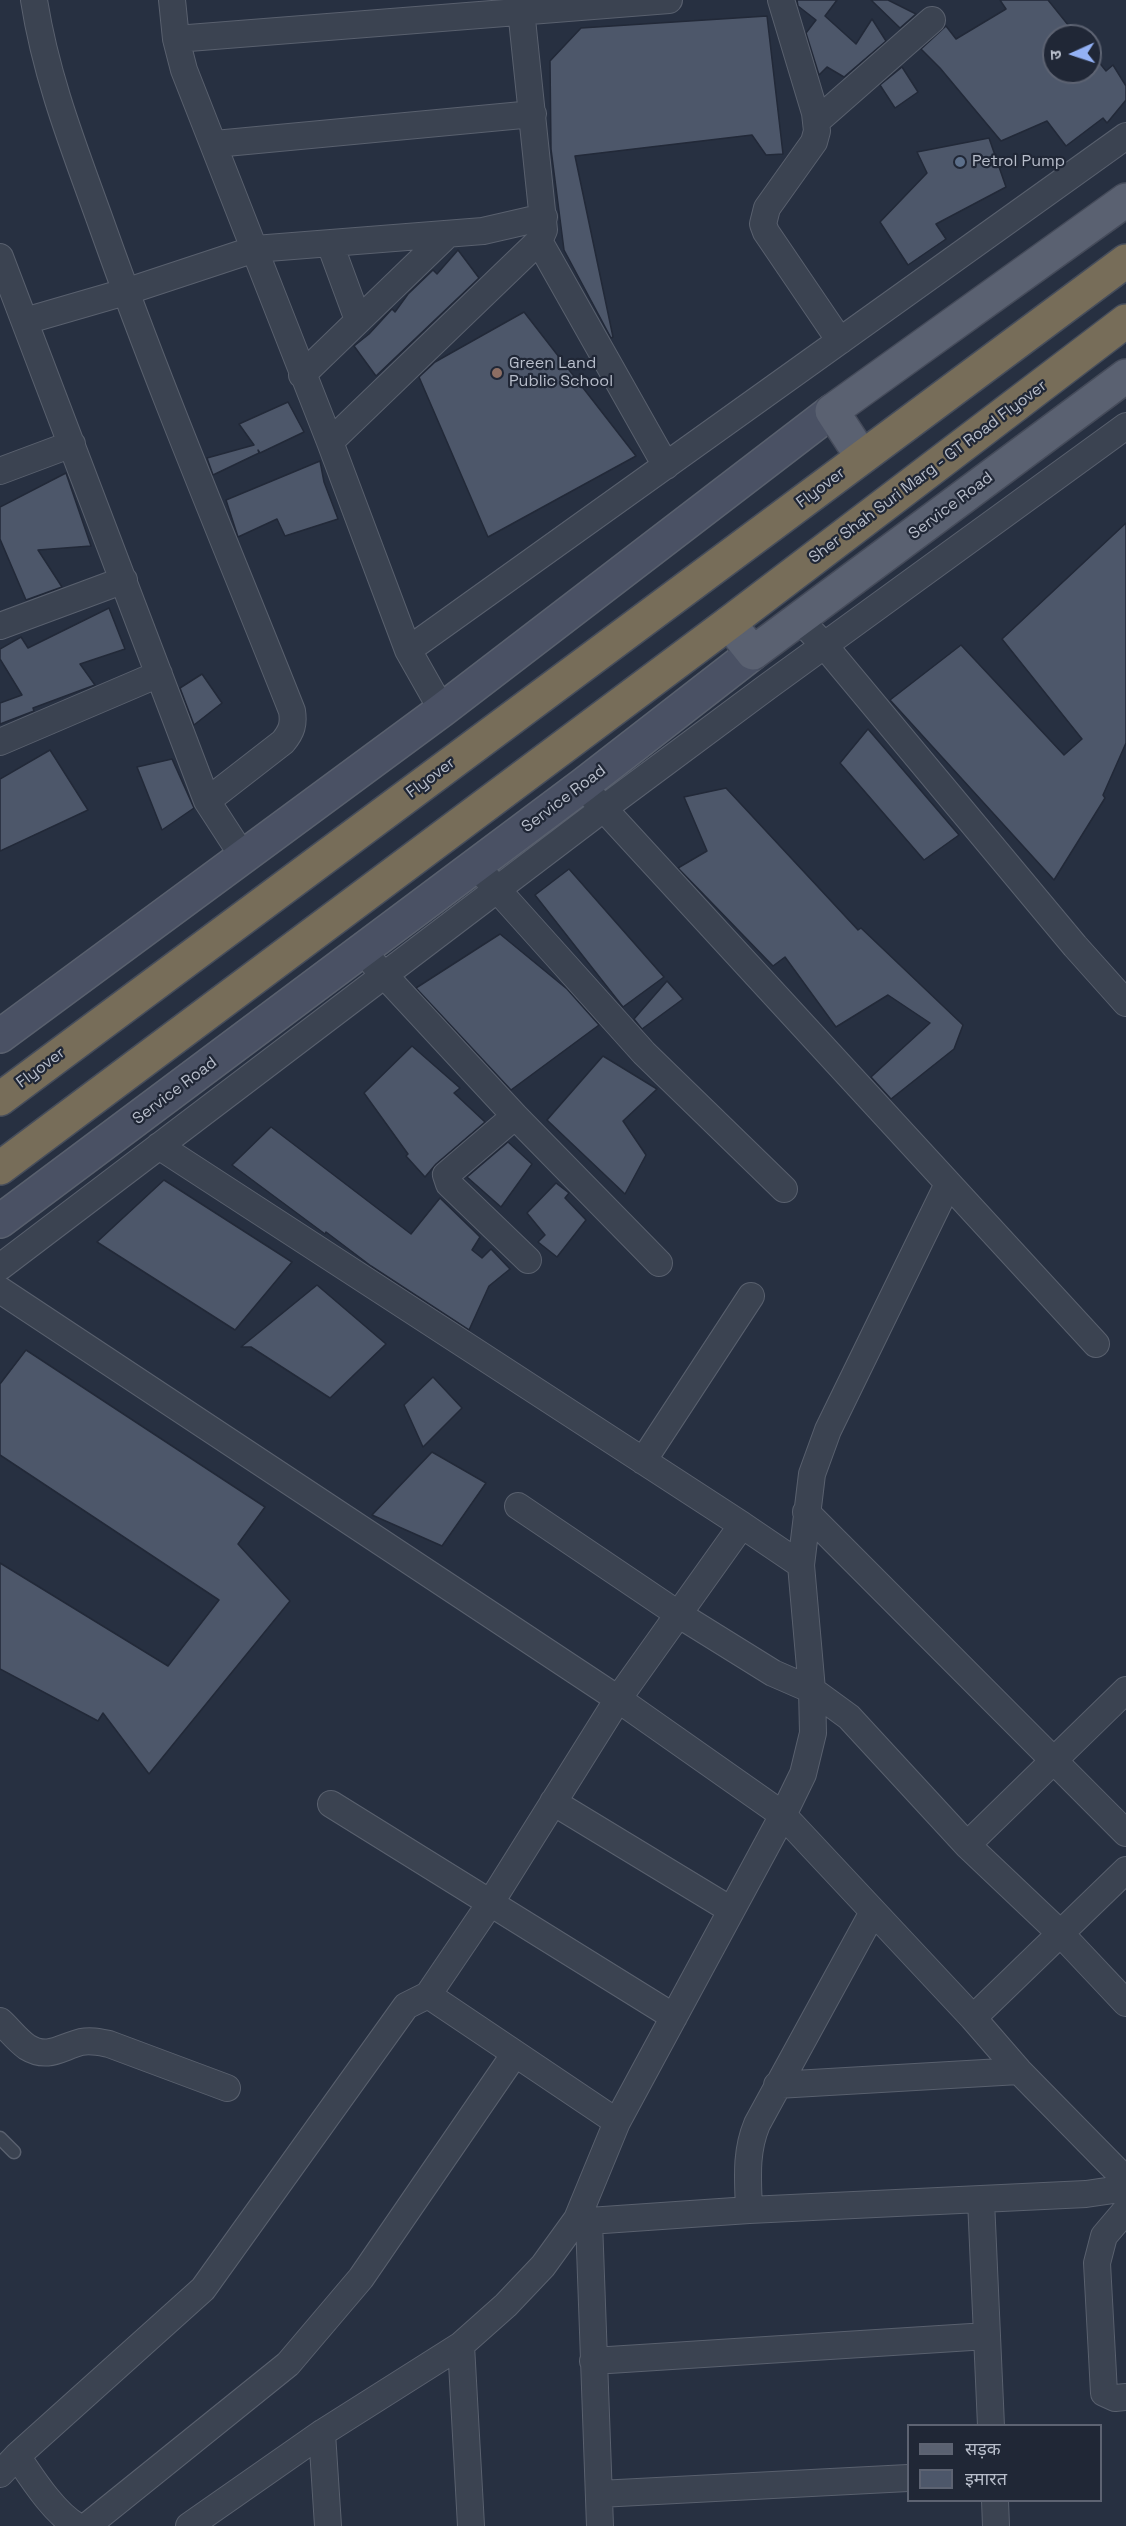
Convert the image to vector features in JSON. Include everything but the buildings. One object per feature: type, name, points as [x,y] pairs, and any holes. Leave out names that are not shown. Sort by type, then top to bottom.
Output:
[{"type":"highway","points":[[862,457],[1126,261]]},
{"type":"highway","name":"Sher Shah Suri Marg - GT Road Flyover","points":[[729,623],[1126,321]]},
{"type":"highway","name":"Flyover","points":[[0,1099],[862,457]]},
{"type":"highway","points":[[0,1167],[729,623]]},
{"type":"main road","points":[[862,457],[832,411],[1126,200]]},
{"type":"main road","name":"Service Road","points":[[753,654],[1126,376]]},
{"type":"main road","points":[[729,623],[753,654]]},
{"type":"street","points":[[34,0],[51,82],[125,292],[292,711],[294,723],[291,733],[283,742],[207,801]]},
{"type":"street","points":[[172,0],[176,39],[184,70],[215,144],[408,650],[442,710]]},
{"type":"street","points":[[176,39],[521,5],[669,0]]},
{"type":"street","points":[[782,0],[817,121],[814,142],[768,208],[763,224],[766,232],[840,341]]},
{"type":"street","points":[[521,5],[542,229],[666,466]]},
{"type":"street","points":[[817,121],[932,20]]},
{"type":"street","points":[[215,144],[533,114]]},
{"type":"street","points":[[408,650],[1126,136]]},
{"type":"street","points":[[25,321],[125,292],[255,249],[483,231],[542,229]]},
{"type":"street","points":[[330,442],[542,229]]},
{"type":"street","points":[[302,375],[448,234]]},
{"type":"street","points":[[330,244],[358,320]]},
{"type":"street","points":[[0,257],[207,801],[244,858]]},
{"type":"street","points":[[0,1036],[442,710],[832,411]]},
{"type":"street","points":[[0,1267],[498,890],[593,797],[824,645],[1126,426]]},
{"type":"street","points":[[0,471],[72,444]]},
{"type":"street","points":[[0,626],[124,580]]},
{"type":"street","points":[[799,619],[824,645],[1074,946],[1126,1003]]},
{"type":"street","name":"Service Road","points":[[0,1221],[477,865],[593,797],[753,654]]},
{"type":"street","points":[[0,742],[159,674]]},
{"type":"street","points":[[593,797],[1096,1344]]},
{"type":"street","points":[[477,865],[644,1053],[784,1189]]},
{"type":"street","points":[[362,950],[515,1116],[658,1263]]},
{"type":"street","points":[[515,1116],[446,1175],[449,1184],[528,1260]]},
{"type":"street","points":[[159,1146],[801,1565]]},
{"type":"street","points":[[189,2526],[322,2433],[461,2345],[506,2305],[583,2220],[617,2122],[803,1774],[810,1754],[813,1733],[812,1690],[801,1565],[812,1474],[828,1431],[948,1184]]},
{"type":"street","points":[[0,1290],[618,1699],[783,1815],[973,2018],[1019,2071],[1126,2180]]},
{"type":"street","points":[[643,1461],[751,1296]]},
{"type":"street","points":[[519,1506],[678,1614],[773,1673],[812,1690],[849,1717],[967,1845],[1061,1934],[1126,2003]]},
{"type":"street","points":[[807,1512],[1126,1833]]},
{"type":"street","points":[[514,2055],[361,2278],[288,2364],[76,2525],[40,2489],[8,2465],[203,2289],[406,2006],[428,1995],[490,1902],[618,1699],[742,1525]]},
{"type":"street","points":[[967,1845],[1126,1690]]},
{"type":"street","points":[[553,1802],[731,1910]]},
{"type":"street","points":[[330,1804],[674,2017]]},
{"type":"street","points":[[973,2018],[1126,1870]]},
{"type":"street","points":[[749,2210],[747,2160],[749,2144],[777,2085],[873,1912]]},
{"type":"street","points":[[428,1995],[514,2055],[617,2122]]},
{"type":"street","points":[[0,2020],[26,2046],[37,2052],[47,2054],[79,2043],[93,2041],[109,2044],[227,2088]]},
{"type":"street","points":[[777,2085],[1019,2071]]},
{"type":"street","points":[[583,2220],[1086,2194],[1126,2188]]},
{"type":"street","points":[[981,2200],[991,2424]]},
{"type":"street","points":[[1126,2210],[1104,2236],[1097,2263],[1104,2393],[1115,2398],[1126,2397]]},
{"type":"street","points":[[583,2220],[593,2361],[600,2526]]},
{"type":"street","points":[[593,2361],[987,2336]]},
{"type":"street","points":[[461,2345],[471,2526]]},
{"type":"street","points":[[322,2433],[328,2526]]},
{"type":"street","points":[[598,2494],[907,2478]]},
{"type":"street","points":[[995,2502],[996,2526]]},
{"type":"lane","points":[[0,2138],[14,2152]]},
{"type":"place","name":"Petrol Pump","points":[[960,162]]},
{"type":"place","name":"Green Land Public School","points":[[497,373]]}]
